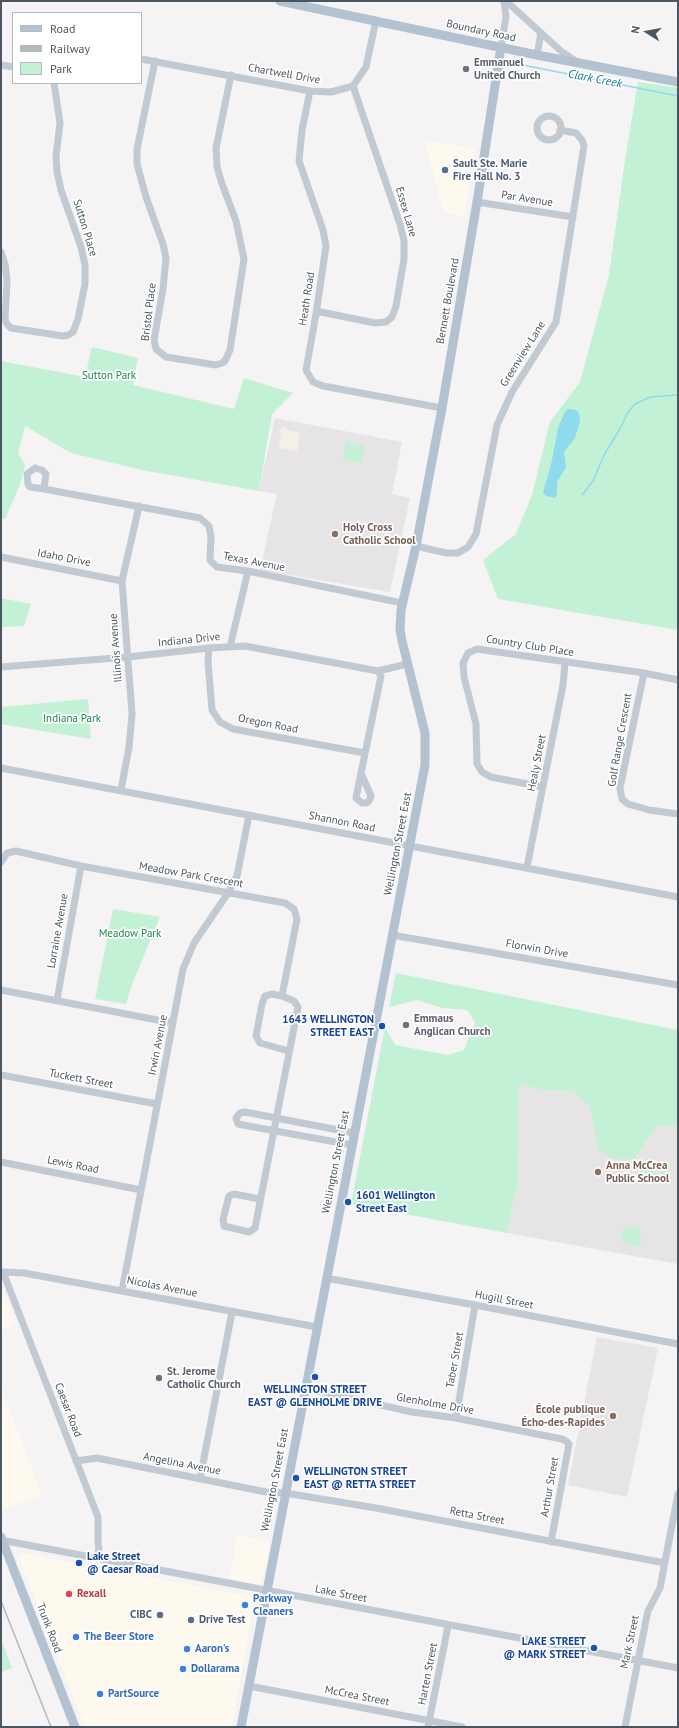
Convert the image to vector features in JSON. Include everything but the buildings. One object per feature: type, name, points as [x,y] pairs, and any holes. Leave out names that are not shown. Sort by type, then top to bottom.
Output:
[{"type":"main road","name":"Boundary Road","points":[[280,1],[537,55],[678,82]]},
{"type":"main road","name":"Bennett Boulevard","points":[[402,602],[416,546],[442,408],[477,202],[501,47]]},
{"type":"main road","name":"Wellington Street East","points":[[241,1727],[316,1327],[425,766],[425,733],[407,664],[400,629],[402,602]]},
{"type":"main road","name":"Trunk Road","points":[[1,1539],[75,1727]]},
{"type":"street","points":[[505,1],[562,52],[578,63]]},
{"type":"street","name":"Bennett Boulevard","points":[[501,47],[506,17],[505,1]]},
{"type":"street","points":[[353,86],[366,66],[376,20]]},
{"type":"street","points":[[537,55],[541,33]]},
{"type":"street","name":"Chartwell Drive","points":[[142,59],[310,91],[331,92],[353,86]]},
{"type":"street","name":"Bristol Place","points":[[155,61],[137,149],[137,164],[146,197],[163,244],[166,258],[163,289],[154,340],[156,349],[166,357],[216,365],[222,364],[230,350],[244,259],[236,221],[217,167],[216,148],[231,76]]},
{"type":"street","points":[[1,65],[12,67]]},
{"type":"street","name":"Sutton Place","points":[[1,252],[5,264],[7,280],[5,315],[7,324],[11,328],[63,336],[73,332],[78,319],[84,291],[85,266],[81,247],[61,190],[57,172],[56,156],[60,123],[54,84]]},
{"type":"street","name":"Essex Lane","points":[[316,314],[321,312],[375,323],[386,322],[392,317],[399,290],[404,259],[404,241],[400,224],[353,86]]},
{"type":"street","name":"Heath Road","points":[[310,91],[302,130],[299,161],[323,230],[326,246],[306,370],[313,382],[323,386],[442,408]]},
{"type":"street","name":"Greenview Lane","points":[[416,546],[446,553],[458,553],[468,547],[476,534],[497,425],[512,392],[556,322],[584,146],[582,140],[576,133],[560,130]]},
{"type":"street","name":"Par Avenue","points":[[477,202],[573,217]]},
{"type":"street","name":"Texas Avenue","points":[[44,489],[200,518],[208,526],[211,537],[210,560],[217,567],[248,571],[402,602]]},
{"type":"street","name":"Illinois Avenue","points":[[121,790],[129,747],[132,714],[122,581],[139,506]]},
{"type":"street","name":"Idaho Drive","points":[[1,557],[122,581]]},
{"type":"street","points":[[230,647],[248,571]]},
{"type":"street","name":"Indiana Drive","points":[[1,667],[245,646],[378,670]]},
{"type":"street","name":"Oregon Road","points":[[208,648],[212,710],[220,722],[233,729],[365,753]]},
{"type":"street","name":"Country Club Place","points":[[543,787],[491,777],[482,772],[477,764],[476,724],[464,677],[463,663],[468,653],[477,649],[565,663],[644,673],[678,680]]},
{"type":"street","name":"Healy Street","points":[[527,867],[561,692],[565,663]]},
{"type":"street","points":[[361,773],[381,676],[378,670],[407,664]]},
{"type":"street","name":"Golf Range Crescent","points":[[644,673],[620,788],[622,798],[628,804],[649,810],[678,814]]},
{"type":"street","name":"Shannon Road","points":[[1,768],[527,867],[678,897]]},
{"type":"street","name":"Irwin Avenue","points":[[122,1291],[183,969],[192,949],[228,893],[237,876],[249,815]]},
{"type":"street","name":"Meadow Park Crescent","points":[[1,862],[7,853],[16,851],[81,866],[285,903],[294,909],[297,919],[282,996]]},
{"type":"street","name":"Lorraine Avenue","points":[[57,1000],[81,866]]},
{"type":"street","name":"Florwin Drive","points":[[392,935],[678,985]]},
{"type":"street","points":[[1,990],[173,1023]]},
{"type":"street","points":[[260,1199],[234,1194],[229,1196],[223,1219],[224,1226],[249,1232],[255,1228],[298,1006],[294,1000],[282,996],[272,994],[265,996],[256,1036],[260,1043],[289,1051]]},
{"type":"street","name":"Tuckett Street","points":[[1,1075],[157,1104]]},
{"type":"street","points":[[352,1145],[238,1124],[236,1118],[240,1113],[245,1112],[354,1133]]},
{"type":"street","name":"Lewis Road","points":[[1,1162],[141,1190]]},
{"type":"street","name":"Nicolas Avenue","points":[[3,1272],[24,1273],[316,1327]]},
{"type":"street","name":"Caesar Road","points":[[3,1272],[98,1517],[99,1548],[97,1558]]},
{"type":"street","name":"Hugill Street","points":[[326,1278],[678,1344]]},
{"type":"street","name":"Taber Street","points":[[456,1418],[475,1305]]},
{"type":"street","points":[[200,1479],[232,1312]]},
{"type":"street","name":"Glenholme Drive","points":[[305,1388],[412,1412],[456,1418],[562,1439]]},
{"type":"street","name":"Arthur Street","points":[[551,1542],[569,1444],[562,1439]]},
{"type":"street","name":"Angelina Avenue","points":[[76,1461],[97,1458],[266,1492],[285,1493]]},
{"type":"street","name":"Retta Street","points":[[285,1493],[376,1508],[665,1563]]},
{"type":"street","name":"Mark Street","points":[[625,1727],[648,1611],[660,1588],[678,1494]]},
{"type":"street","name":"Lake Street","points":[[1,1539],[448,1626],[678,1668]]},
{"type":"street","name":"Harten Street","points":[[429,1724],[448,1626]]},
{"type":"street","name":"McCrea Street","points":[[249,1686],[429,1724],[462,1727]]},
{"type":"shaded area","points":[[425,141],[475,148],[464,216],[443,212]]},
{"type":"shaded area","name":"Holy Cross Catholic School","points":[[275,418],[402,442],[392,494],[410,498],[390,592],[260,570],[277,494],[259,491]]},
{"type":"shaded area","name":"Anna McCrea Public School","points":[[519,1084],[541,1090],[572,1091],[590,1107],[598,1149],[635,1159],[656,1126],[678,1126],[678,1264],[507,1233],[517,1185]]},
{"type":"shaded area","points":[[1,1285],[16,1324],[1,1331]]},
{"type":"shaded area","name":"École publique Écho-des-Rapides","points":[[597,1337],[658,1348],[627,1497],[568,1485]]},
{"type":"shaded area","points":[[1,1387],[42,1495],[1,1510]]},
{"type":"shaded area","points":[[237,1535],[270,1541],[261,1585],[230,1579]]},
{"type":"shaded area","points":[[21,1553],[255,1597],[232,1727],[85,1727],[18,1556]]},
{"type":"green space","points":[[638,82],[678,88],[678,630],[498,599],[483,560],[516,534],[532,495],[550,422],[580,382],[609,275],[625,160]]},
{"type":"green space","name":"Sutton Park","points":[[92,347],[138,358],[133,385],[234,409],[244,378],[293,393],[272,414],[259,491],[142,470],[71,453],[25,426],[18,454],[25,464],[21,482],[5,519],[1,518],[1,361],[85,377]]},
{"type":"green space","points":[[349,440],[352,444],[365,446],[361,463],[343,460],[346,447],[344,444]]},
{"type":"green space","points":[[1,598],[31,604],[24,626],[1,627]]},
{"type":"green space","name":"Indiana Park","points":[[88,699],[91,739],[1,724],[1,707]]},
{"type":"green space","name":"Meadow Park","points":[[113,909],[160,917],[131,987],[126,1004],[95,999]]},
{"type":"green space","points":[[396,973],[678,1030],[678,1126],[656,1126],[635,1159],[614,1159],[598,1149],[590,1107],[572,1091],[541,1090],[519,1084],[517,1185],[507,1233],[351,1204],[385,1027],[395,1045],[448,1055],[464,1050],[475,1022],[467,1010],[442,1008],[417,1000],[389,1007]]},
{"type":"green space","points":[[663,1161],[670,1163],[667,1179],[660,1178]]},
{"type":"green space","points":[[641,1166],[656,1167],[656,1174],[641,1173]]},
{"type":"green space","points":[[624,1228],[639,1228],[641,1242],[638,1247],[620,1241]]},
{"type":"green space","points":[[1,1639],[12,1668],[1,1672]]},
{"type":"sand","points":[[285,426],[287,430],[300,433],[297,451],[279,448],[281,435],[279,431]]},
{"type":"water","points":[[568,409],[576,410],[579,413],[580,421],[575,438],[564,452],[566,467],[557,482],[557,495],[555,498],[546,496],[543,492],[551,465],[558,428],[565,412]]},
{"type":"waterway","name":"Clark Creek","points":[[513,63],[678,96]]},
{"type":"waterway","points":[[582,495],[593,481],[604,455],[628,412],[635,404],[650,397],[678,395]]},
{"type":"railway","points":[[1,1601],[51,1727]]},
{"type":"place","name":"Emmanuel United Church","points":[[466,69]]},
{"type":"place","name":"Sault Ste. Marie Fire Hall No. 3","points":[[445,170]]},
{"type":"place","name":"Holy Cross Catholic School","points":[[335,534]]},
{"type":"place","name":"Emmaus Anglican Church","points":[[406,1025]]},
{"type":"place","name":"1643 WELLINGTON STREET EAST","points":[[382,1026]]},
{"type":"place","name":"Anna McCrea Public School","points":[[598,1172]]},
{"type":"place","name":"1601 Wellington Street East","points":[[348,1202]]},
{"type":"place","name":"WELLINGTON STREET EAST @ GLENHOLME DRIVE","points":[[315,1377]]},
{"type":"place","name":"St. Jerome Catholic Church","points":[[159,1378]]},
{"type":"place","name":"École publique Écho-des-Rapides","points":[[613,1416]]},
{"type":"place","name":"WELLINGTON STREET EAST @ RETTA STREET","points":[[296,1478]]},
{"type":"place","name":"Lake Street @ Caesar Road","points":[[79,1563]]},
{"type":"place","name":"Rexall","points":[[69,1594]]},
{"type":"place","name":"Parkway Cleaners","points":[[245,1605]]},
{"type":"place","name":"CIBC","points":[[160,1615]]},
{"type":"place","name":"Drive Test","points":[[191,1620]]},
{"type":"place","name":"The Beer Store","points":[[76,1637]]},
{"type":"place","name":"LAKE STREET @ MARK STREET","points":[[594,1648]]},
{"type":"place","name":"Aaron's","points":[[187,1649]]},
{"type":"place","name":"Dollarama","points":[[183,1669]]},
{"type":"place","name":"PartSource","points":[[100,1694]]}]
